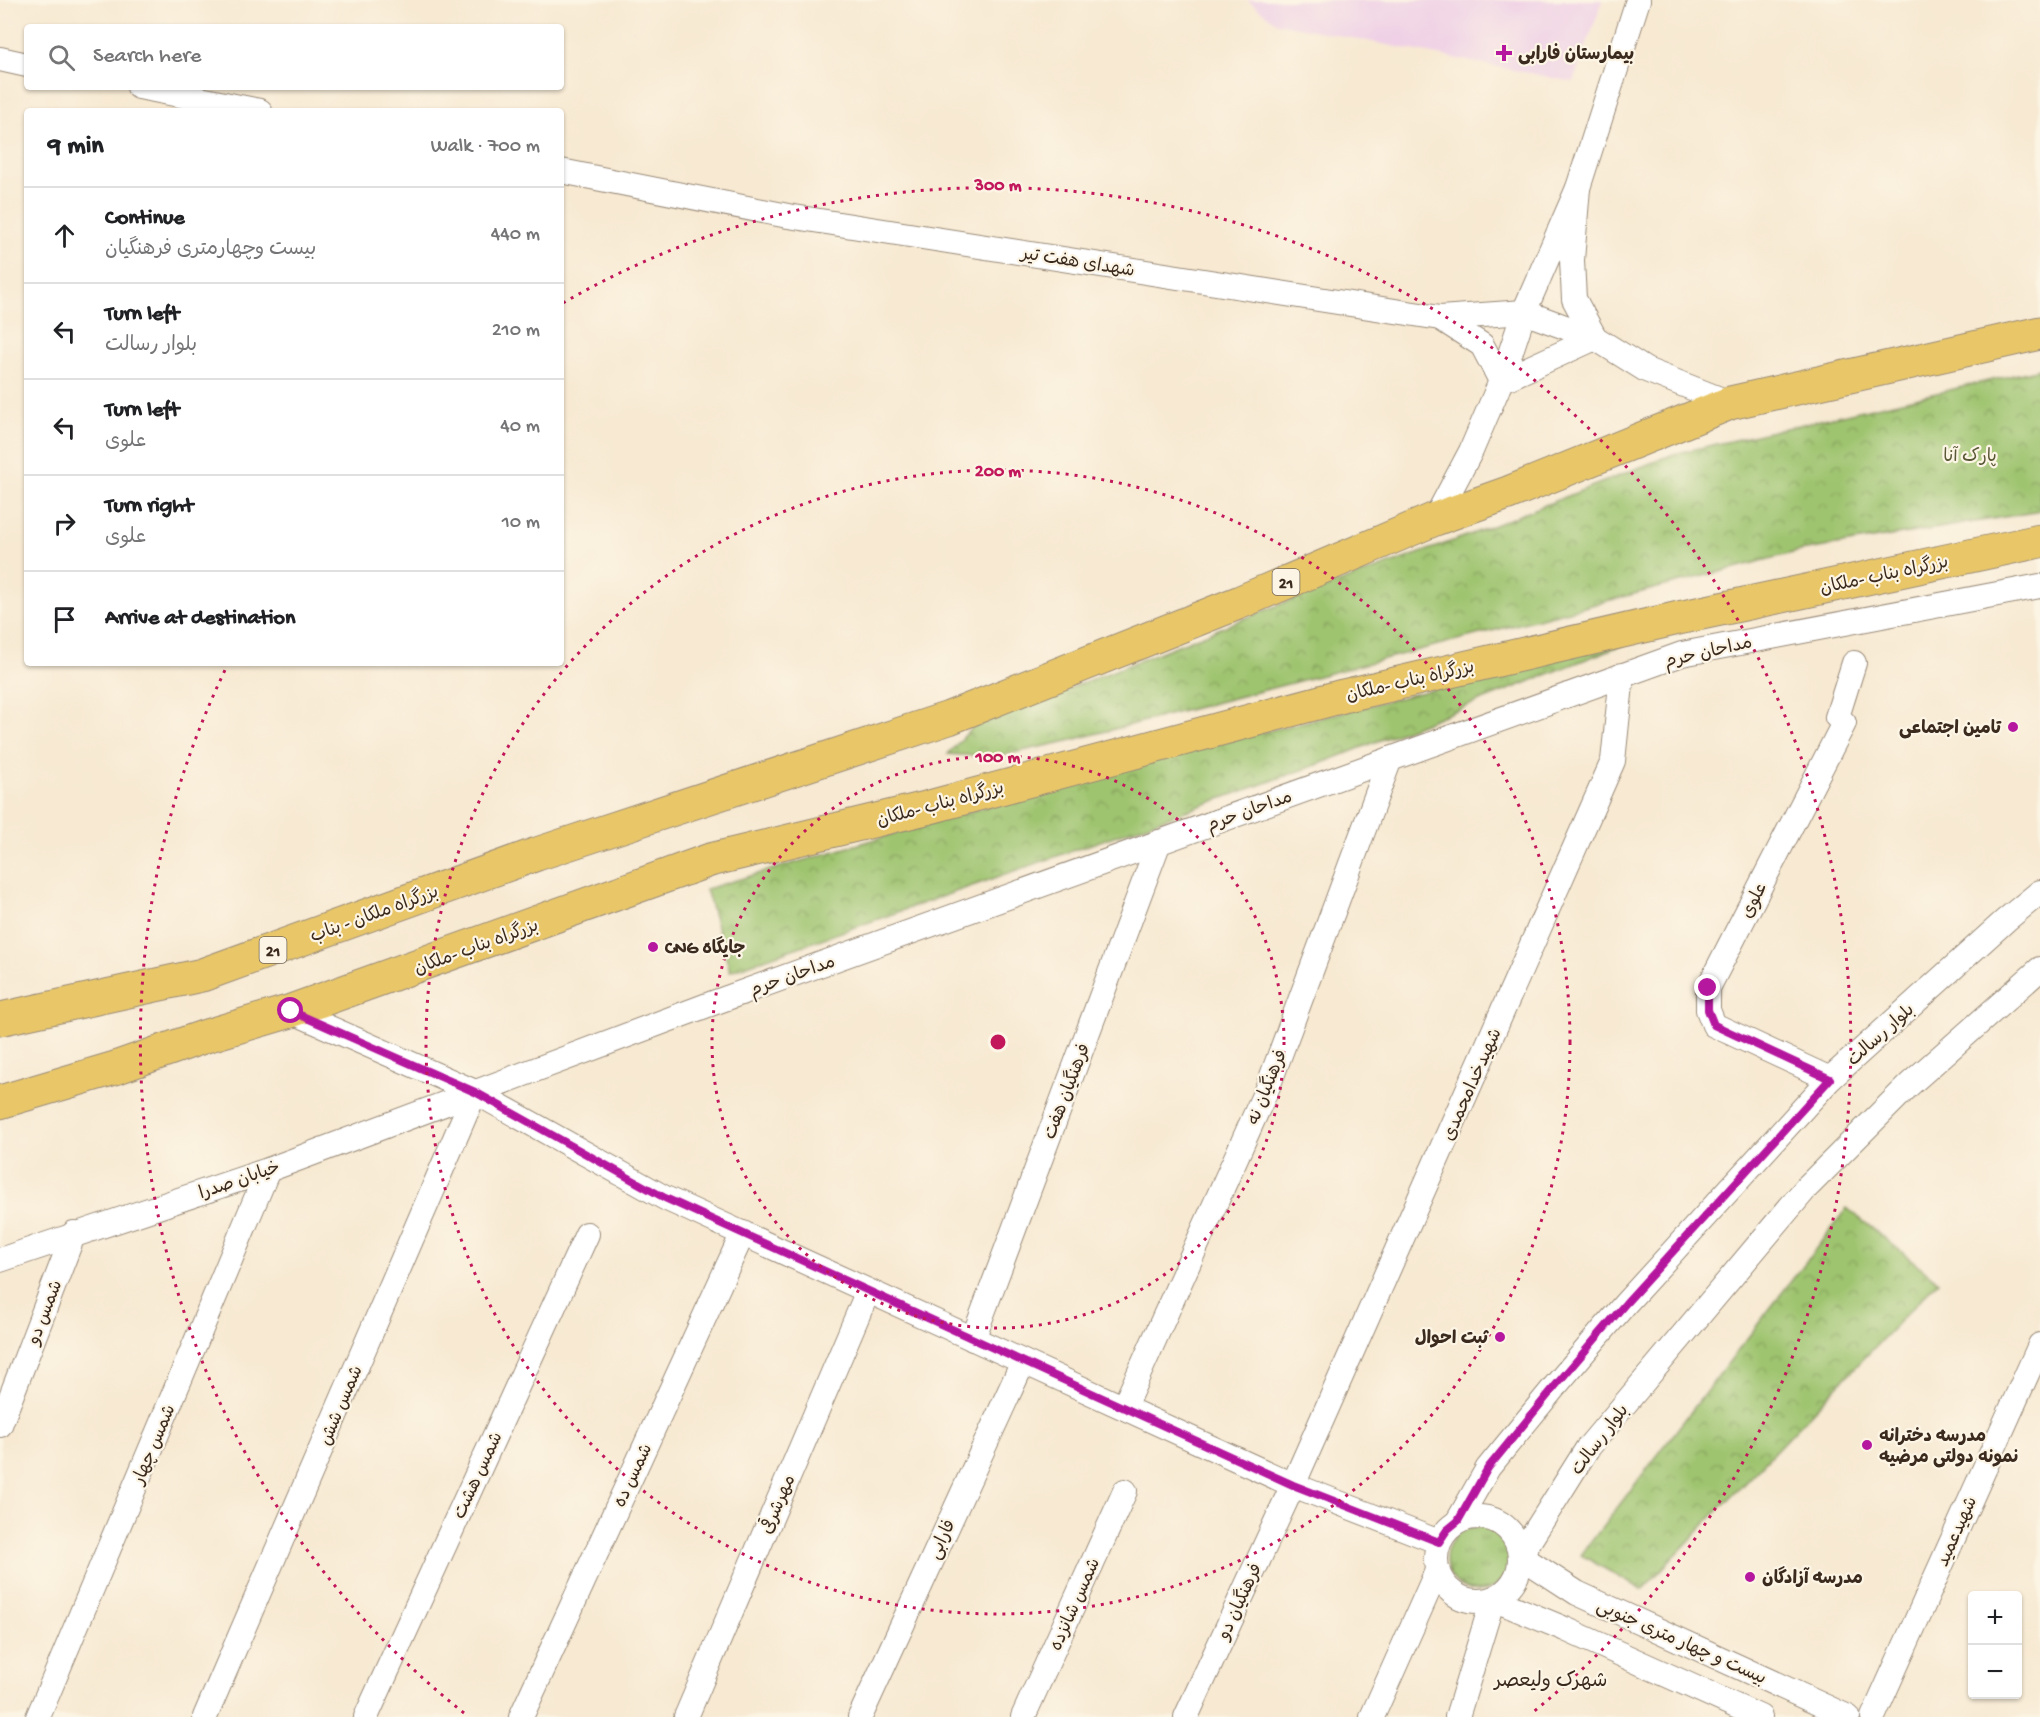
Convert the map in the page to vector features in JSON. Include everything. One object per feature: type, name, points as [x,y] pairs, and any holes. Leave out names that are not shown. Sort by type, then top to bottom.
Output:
[{"type":"highway","name":"21","points":[[1435,519],[1508,493],[1730,403],[2040,333]]},
{"type":"highway","name":"بزرگراه ملکان - بناب","points":[[0,1019],[202,975],[537,854],[949,718],[1238,603],[1435,519]]},
{"type":"highway","name":"بزرگراه بناب -ملکان","points":[[0,1102],[115,1068],[206,1036],[291,1011],[710,860],[926,808],[1343,696],[1683,617],[2040,541]]},
{"type":"street","points":[[1435,519],[1471,451],[1501,381],[1524,312],[1578,188],[1638,0]]},
{"type":"street","points":[[0,59],[24,64]]},
{"type":"street","points":[[154,90],[245,108]]},
{"type":"street","name":"شهدای هفت تیر","points":[[564,172],[788,216],[1440,318],[1524,312],[1595,338],[1646,370],[1730,403]]},
{"type":"street","points":[[1501,381],[1595,338],[1574,299],[1572,260],[1578,188]]},
{"type":"street","points":[[1440,318],[1482,345],[1501,381]]},
{"type":"street","name":"مداحان حرم","points":[[475,1092],[1682,654],[2040,586]]},
{"type":"street","name":"علوی","points":[[1830,1079],[1714,1025],[1708,1010],[1708,988],[1844,723],[1837,717],[1854,663]]},
{"type":"street","name":"شهیدخدامحمدی","points":[[1293,1485],[1613,761],[1622,675]]},
{"type":"street","name":"فرهنگیان نه","points":[[1124,1407],[1269,1084],[1390,759]]},
{"type":"street","name":"فرهنگیان هفت","points":[[973,1339],[1159,842]]},
{"type":"street","name":"بلوار رسالت","points":[[1458,1521],[1488,1468],[1556,1385],[1626,1303],[1830,1079],[2040,892]]},
{"type":"street","name":"بلوار رسالت","points":[[1521,1556],[1587,1449],[1807,1187],[1909,1085],[2040,969]]},
{"type":"street","points":[[291,1011],[475,1092],[665,1198],[1293,1485],[1439,1542]]},
{"type":"street","name":"خیابان صدرا","points":[[0,1260],[74,1233],[268,1170],[475,1092]]},
{"type":"street","name":"شمس شش","points":[[205,1717],[475,1092]]},
{"type":"street","name":"شمس چهار","points":[[38,1717],[268,1170]]},
{"type":"street","name":"شمس دو","points":[[0,1425],[74,1233]]},
{"type":"street","name":"شمس ده","points":[[521,1717],[743,1233]]},
{"type":"street","name":"شمس هشت","points":[[366,1717],[587,1234]]},
{"type":"street","name":"مهرشرقی","points":[[686,1717],[868,1291]]},
{"type":"street","name":"شهیدعمید","points":[[1873,1717],[2039,1347]]},
{"type":"street","name":"فارابی","points":[[860,1717],[1023,1362]]},
{"type":"street","name":"فرهنگیان دو","points":[[1186,1717],[1293,1485]]},
{"type":"street","name":"شمس شانزده","points":[[1023,1717],[1125,1491]]},
{"type":"street","points":[[1472,1517],[1485,1517],[1499,1522],[1510,1530],[1521,1556],[1514,1582],[1505,1592],[1492,1599],[1479,1602],[1465,1600],[1443,1584],[1437,1571],[1435,1556],[1439,1542],[1447,1530],[1458,1521],[1472,1517]]},
{"type":"street","name":"بیست و چهار متری جنوبی","points":[[1521,1556],[1577,1593],[1848,1717]]},
{"type":"street","points":[[1372,1717],[1437,1571]]},
{"type":"street","points":[[1457,1717],[1492,1599]]},
{"type":"street","name":"بیست و چهار متری جنوبی","points":[[1492,1599],[1565,1629],[1760,1717]]},
{"type":"shaded area","name":"بیمارستان فارابی","points":[[1247,0],[1603,0],[1573,82],[1277,23]]},
{"type":"green space","name":"پارک آنا","points":[[2040,369],[2040,511],[1800,551],[1068,741],[994,757],[948,754],[973,727],[1281,604],[1472,534],[1674,454]]},
{"type":"green space","points":[[1645,636],[1322,763],[730,971],[706,889],[1101,773]]},
{"type":"green space","points":[[1847,1208],[1938,1281],[1642,1590],[1581,1555]]},
{"type":"green space","points":[[1478,1527],[1496,1533],[1504,1541],[1510,1559],[1504,1577],[1496,1585],[1478,1591],[1460,1585],[1452,1577],[1446,1559],[1452,1541],[1460,1533]]},
{"type":"place","name":"بیمارستان فارابی","points":[[1504,53]]},
{"type":"place","name":"تامین اجتماعی","points":[[2013,727]]},
{"type":"place","name":"CNG جایگاه","points":[[653,947]]},
{"type":"place","name":"ثبت احوال","points":[[1500,1337]]},
{"type":"place","name":"مدرسه دخترانه نمونه دولتی مرضیه","points":[[1867,1445]]},
{"type":"place","name":"مدرسه آزادگان","points":[[1750,1577]]},
{"type":"district","name":"شهرک ولیعصر","points":[[1551,1679]]},
{"type":"route","points":[[291,1011],[475,1092],[665,1198],[1293,1485],[1439,1542],[1447,1530],[1458,1521],[1488,1468],[1556,1385],[1626,1303],[1830,1079],[1714,1025],[1708,1010],[1708,988]]}]
